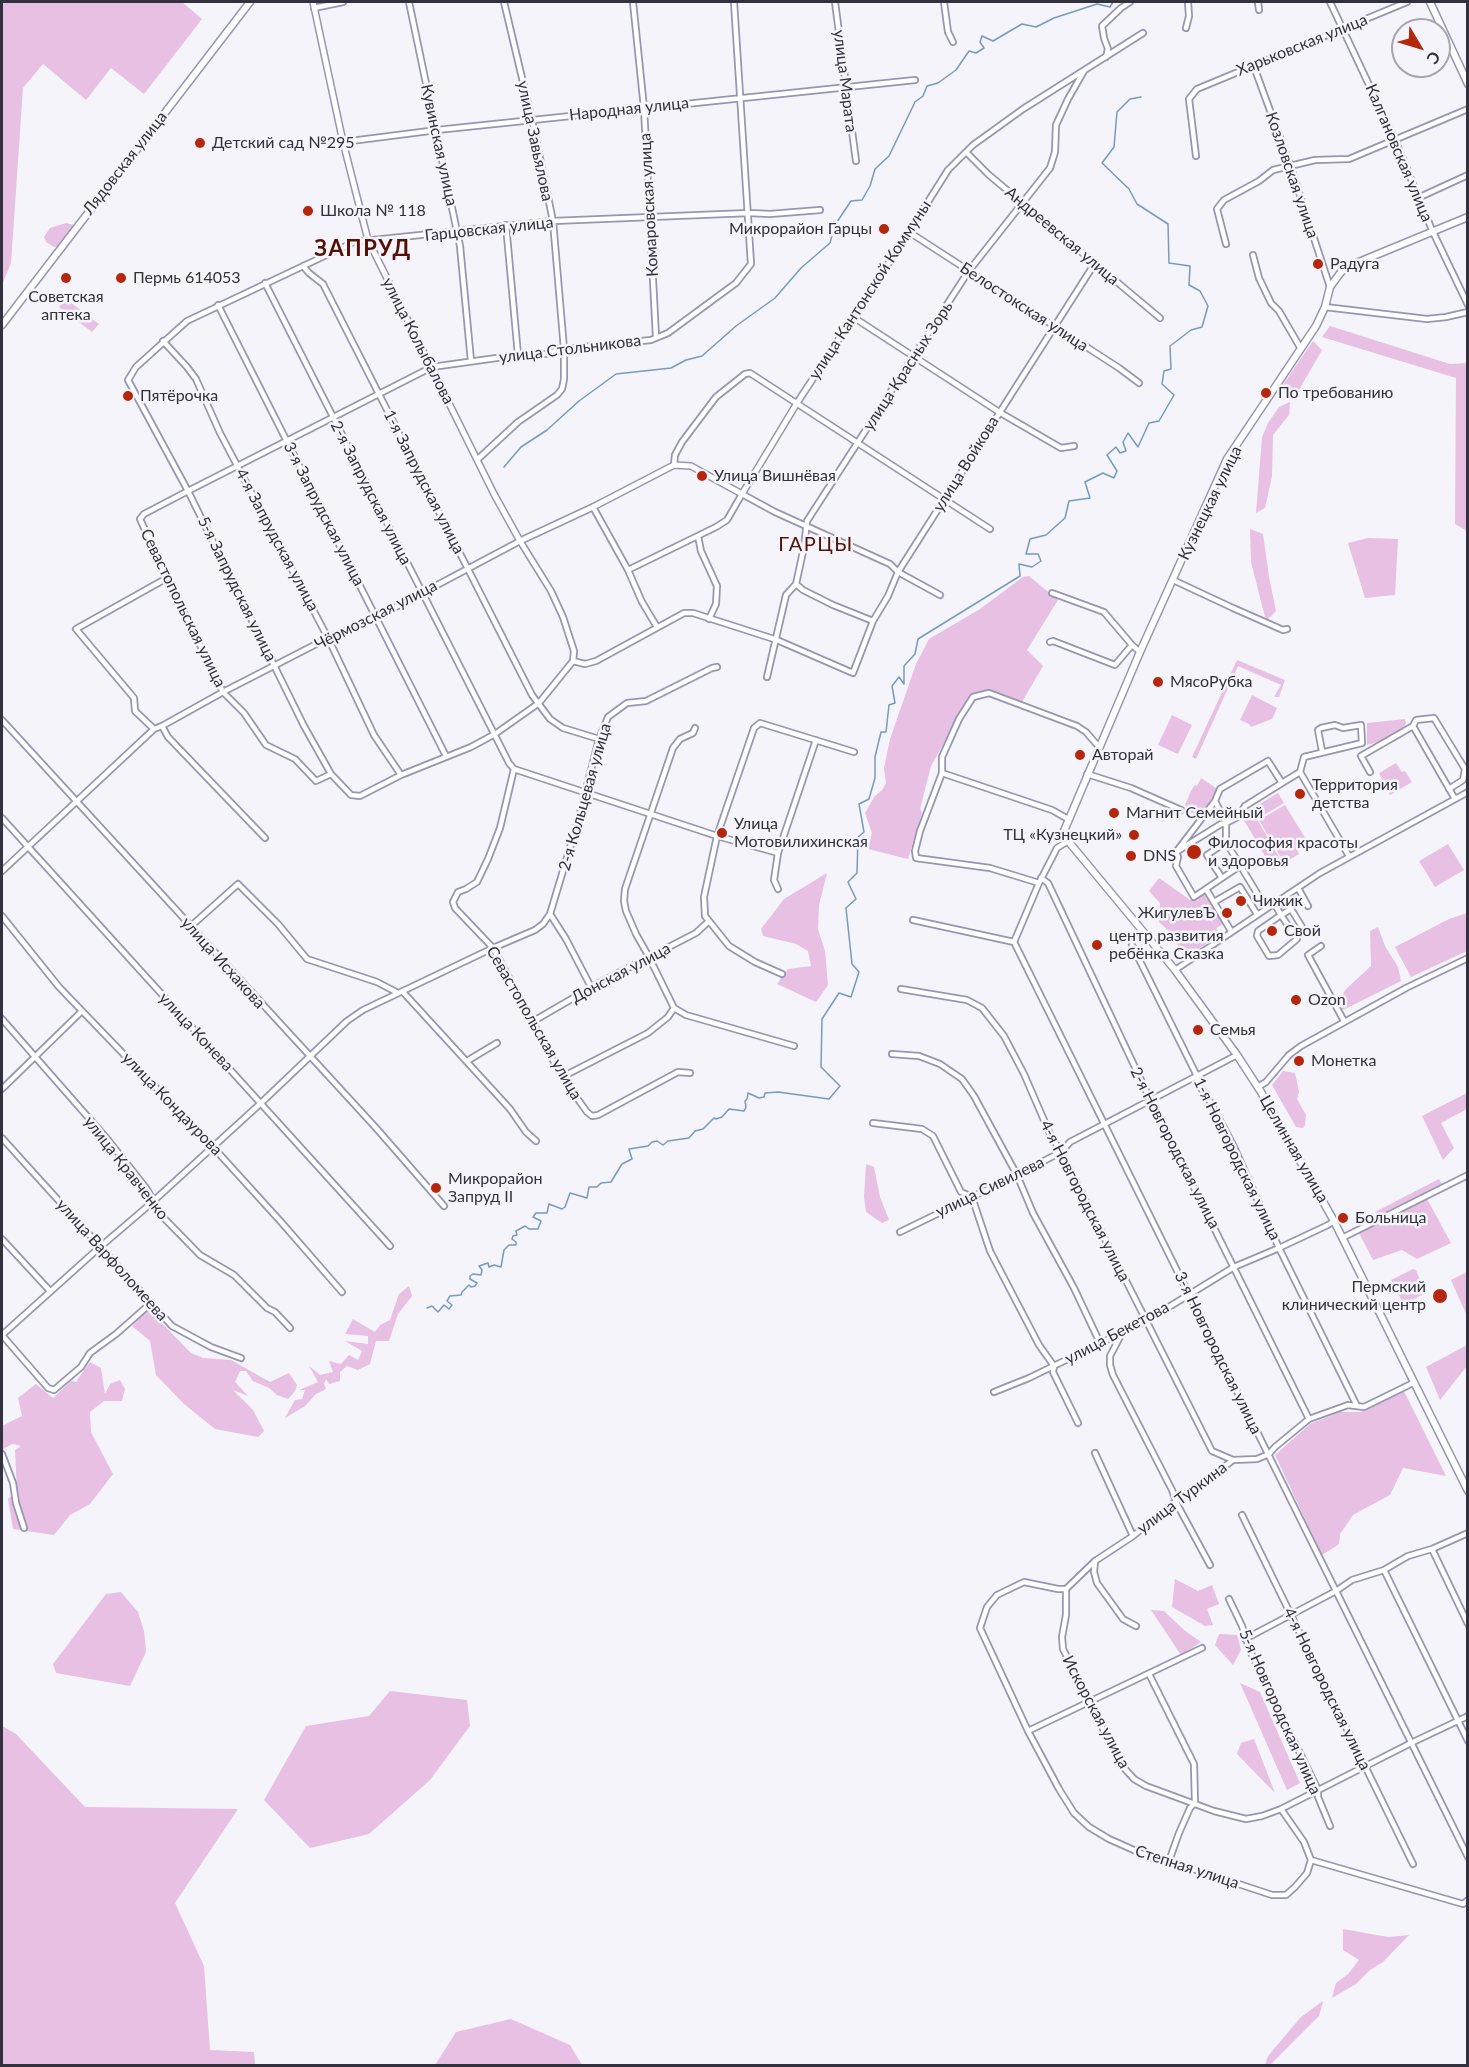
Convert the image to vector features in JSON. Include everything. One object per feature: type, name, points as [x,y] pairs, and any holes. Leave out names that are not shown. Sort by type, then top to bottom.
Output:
[{"type":"main road","name":"Лядовская улица","points":[[2,325],[250,2]]},
{"type":"main road","points":[[1430,2],[1467,84]]},
{"type":"main road","points":[[1330,287],[1341,272],[1354,264],[1467,217]]},
{"type":"main road","name":"Кузнецкая улица","points":[[1068,841],[1064,831],[1068,819],[1227,459],[1316,326],[1325,307],[1330,287]]},
{"type":"main road","name":"Целинная улица","points":[[1068,841],[1175,970],[1258,1086],[1334,1221],[1467,1491]]},
{"type":"street","points":[[313,4],[343,2]]},
{"type":"street","name":"Кувинская улица","points":[[409,2],[457,231],[471,361]]},
{"type":"street","name":"улица Завьялова","points":[[478,459],[518,422],[557,395],[562,389],[564,379],[564,348],[553,221],[504,2]]},
{"type":"street","name":"Комаровская улица","points":[[633,2],[644,108],[656,337]]},
{"type":"street","name":"улица Стольникова","points":[[140,522],[144,514],[432,367],[518,355],[545,354],[564,348],[651,339],[668,333],[736,283],[751,264],[734,2]]},
{"type":"street","name":"улица Марата","points":[[835,2],[855,161]]},
{"type":"street","points":[[944,2],[948,32],[953,42]]},
{"type":"street","points":[[1106,57],[1108,49],[1102,26],[1130,2]]},
{"type":"street","points":[[1186,28],[1189,16],[1188,2]]},
{"type":"street","points":[[1258,2],[1259,10]]},
{"type":"street","name":"Калгановская улица","points":[[1330,2],[1395,140],[1433,232],[1467,305]]},
{"type":"street","name":"Харьковская улица","points":[[1196,156],[1189,99],[1197,89],[1407,2]]},
{"type":"street","name":"улица Колыбалова","points":[[313,4],[343,142],[368,240],[494,494],[551,591],[563,617],[574,651],[573,661]]},
{"type":"street","name":"улица Кантонской Коммуны","points":[[628,570],[727,520],[797,403],[948,170],[966,152],[1023,109],[1143,33]]},
{"type":"street","name":"Козловская улица","points":[[1253,64],[1290,165],[1330,287]]},
{"type":"street","name":"улица Красных Зорь","points":[[767,677],[786,595],[796,584],[804,547],[805,526],[968,272],[1050,168],[1055,152],[1056,125],[1084,71]]},
{"type":"street","name":"Народная улица","points":[[343,142],[740,97],[915,80]]},
{"type":"street","points":[[1226,244],[1217,209],[1224,200],[1274,170],[1315,160],[1349,159],[1467,109]]},
{"type":"street","name":"Андреевская улица","points":[[966,152],[988,175],[1160,318]]},
{"type":"street","points":[[1420,197],[1467,175]]},
{"type":"street","name":"Гарцовская улица","points":[[128,380],[136,367],[187,321],[354,242],[553,221],[770,214],[820,210]]},
{"type":"street","points":[[506,225],[518,355]]},
{"type":"street","name":"Белостокская улица","points":[[909,232],[968,272],[1054,325],[1139,383]]},
{"type":"street","points":[[1253,255],[1259,278],[1271,303],[1279,311],[1301,349]]},
{"type":"street","name":"улица Войкова","points":[[777,640],[853,673],[873,621],[888,596],[898,572],[1095,263]]},
{"type":"street","name":"1-я Запрудская улица","points":[[303,266],[323,285],[532,695],[550,718],[563,728],[599,739]]},
{"type":"street","name":"2-я Запрудская улица","points":[[265,283],[514,769]]},
{"type":"street","name":"3-я Запрудская улица","points":[[218,305],[446,756]]},
{"type":"street","points":[[1325,307],[1427,319],[1467,312]]},
{"type":"street","points":[[853,317],[1061,448],[1074,446]]},
{"type":"street","name":"4-я Запрудская улица","points":[[163,341],[188,367],[195,379],[328,638],[374,735],[401,775]]},
{"type":"street","points":[[940,596],[898,572],[890,564],[805,526],[691,466],[675,465],[675,455],[682,442],[716,397],[745,374],[750,373],[990,529]]},
{"type":"street","name":"5-я Запрудская улица","points":[[128,380],[188,491],[304,726],[331,774],[351,795],[360,796],[401,775]]},
{"type":"street","name":"Чёрмозская улица","points":[[2,870],[154,729],[328,638],[377,616],[520,541],[675,465]]},
{"type":"street","points":[[592,507],[657,627]]},
{"type":"street","name":"Севастопольская улица","points":[[140,522],[223,692],[244,713],[266,744],[295,759],[316,781],[331,774]]},
{"type":"street","points":[[698,536],[701,551],[717,586],[717,604],[709,619]]},
{"type":"street","points":[[154,729],[135,711],[134,698],[76,629],[167,578]]},
{"type":"street","points":[[1173,580],[1283,630],[1287,629]]},
{"type":"street","points":[[796,584],[833,605],[873,621]]},
{"type":"street","points":[[1052,593],[1104,612],[1140,652]]},
{"type":"street","points":[[401,775],[471,747],[495,734],[539,703],[573,661],[585,664],[596,661],[684,613],[693,613],[777,640]]},
{"type":"street","points":[[1050,642],[1053,641],[1115,665],[1132,645]]},
{"type":"street","name":"2-я Кольцевая улица","points":[[550,914],[599,739],[608,717],[627,703],[646,701],[717,667]]},
{"type":"street","points":[[1040,881],[990,868],[916,858],[915,851],[920,831],[942,773],[942,757],[959,719],[973,698],[989,693],[1077,726],[1086,732],[1099,747]]},
{"type":"street","points":[[1370,772],[1361,756],[1413,726],[1416,720],[1434,718],[1465,769],[1463,780],[1449,789]]},
{"type":"street","name":"улица Исхакова","points":[[2,720],[444,1206]]},
{"type":"street","points":[[782,974],[729,946],[705,916],[704,897],[717,836],[754,728],[760,723],[854,752]]},
{"type":"street","points":[[1176,852],[1208,831],[1238,817],[1245,806],[1300,772],[1304,757],[1362,743],[1361,725],[1343,728],[1335,725],[1318,730],[1322,751]]},
{"type":"street","points":[[162,726],[168,737],[265,838]]},
{"type":"street","points":[[1413,726],[1455,799]]},
{"type":"street","points":[[695,728],[693,733],[680,739],[673,748],[626,889],[624,901],[626,911],[674,1008],[686,1015],[794,1046]]},
{"type":"street","points":[[778,889],[774,880],[778,853],[816,741]]},
{"type":"street","points":[[1176,852],[1215,801],[1220,789],[1268,761],[1282,783]]},
{"type":"street","points":[[514,769],[717,836],[778,853]]},
{"type":"street","name":"Севастопольская улица","points":[[514,769],[500,828],[488,859],[477,882],[458,892],[453,902],[455,908],[493,948],[562,1077],[586,1112],[592,1116],[598,1115],[678,1072],[690,1072]]},
{"type":"street","points":[[1300,772],[1349,856]]},
{"type":"street","points":[[942,773],[1052,810],[1068,819]]},
{"type":"street","points":[[1087,774],[1131,788],[1181,810]]},
{"type":"street","points":[[1175,970],[1266,908],[1349,856],[1467,792]]},
{"type":"street","points":[[1215,801],[1227,823],[1226,842],[1266,908]]},
{"type":"street","name":"улица Конева","points":[[2,818],[390,1246]]},
{"type":"street","points":[[913,920],[1014,942],[1057,848],[1068,841]]},
{"type":"street","points":[[1222,878],[1207,855],[1226,842]]},
{"type":"street","points":[[1176,852],[1178,857],[1176,866],[1194,897],[1240,866]]},
{"type":"street","name":"2-я Новгородская улица","points":[[1040,881],[1047,883],[1150,1099],[1309,1419]]},
{"type":"street","points":[[190,927],[238,884],[278,924],[307,959],[377,982],[401,993],[467,1061],[536,1141]]},
{"type":"street","points":[[1214,902],[1240,887],[1257,914]]},
{"type":"street","points":[[1298,888],[1308,906]]},
{"type":"street","points":[[1206,890],[1231,931]]},
{"type":"street","points":[[1274,903],[1281,915],[1297,939],[1278,955],[1269,956],[1256,934],[1260,928],[1281,915],[1291,909],[1302,927]]},
{"type":"street","points":[[150,1304],[90,1353],[81,1367],[56,1389],[48,1388],[2,1335],[154,1201],[347,1021],[363,1010],[535,930],[550,914],[591,987]]},
{"type":"street","name":"улица Кондаурова","points":[[2,916],[59,987],[213,1147],[342,1292]]},
{"type":"street","name":"Донская улица","points":[[532,1022],[591,987],[696,933],[708,922]]},
{"type":"street","name":"3-я Новгородская улица","points":[[1014,942],[1467,1857]]},
{"type":"street","name":"1-я Новгородская улица","points":[[1132,945],[1197,1076],[1198,1084],[1233,1145],[1242,1169],[1357,1406]]},
{"type":"street","points":[[1321,946],[1308,955],[1344,1021]]},
{"type":"street","points":[[1258,1086],[1266,1082],[1289,1055],[1344,1021],[1467,958]]},
{"type":"street","name":"4-я Новгородская улица","points":[[901,989],[968,1000],[982,1008],[1004,1036],[1024,1074],[1050,1134],[1212,1450],[1233,1460]]},
{"type":"street","points":[[562,1077],[648,1033],[668,1017],[674,1008]]},
{"type":"street","points":[[2,1089],[82,1011]]},
{"type":"street","name":"улица Кравченко","points":[[2,1018],[108,1140],[154,1201],[159,1213],[200,1255],[234,1275],[290,1328]]},
{"type":"street","points":[[467,1061],[497,1043]]},
{"type":"street","points":[[892,1054],[919,1056],[940,1064],[962,1079],[974,1096],[1017,1176],[1100,1343]]},
{"type":"street","name":"улица Сивилева","points":[[900,1232],[1017,1176],[1061,1152],[1070,1142],[1104,1123],[1237,1055]]},
{"type":"street","points":[[873,1123],[922,1129],[933,1136],[961,1192],[972,1197],[990,1251],[1039,1345],[1054,1366],[1053,1372],[1078,1423]]},
{"type":"street","name":"улица Варфоломеева","points":[[2,1138],[172,1326],[211,1347],[241,1358]]},
{"type":"street","points":[[1342,1238],[1467,1175]]},
{"type":"street","name":"улица Бекетова","points":[[994,1392],[1054,1366],[1146,1321],[1234,1267],[1328,1226],[1334,1221]]},
{"type":"street","points":[[2,1239],[50,1291]]},
{"type":"street","points":[[1122,1333],[1110,1356],[1110,1365],[1178,1506],[1210,1565]]},
{"type":"street","points":[[1269,1454],[1309,1419],[1348,1405],[1364,1407],[1413,1383]]},
{"type":"street","points":[[1095,1453],[1133,1536]]},
{"type":"street","points":[[2,1454],[13,1483],[16,1503],[24,1528]]},
{"type":"street","name":"улица Туркина","points":[[1066,1589],[1095,1561],[1133,1536],[1177,1500],[1233,1460],[1257,1459],[1269,1454]]},
{"type":"street","name":"4-я Новгородская улица","points":[[1242,1515],[1413,1864]]},
{"type":"street","points":[[1245,1639],[1336,1591],[1352,1580],[1384,1570],[1408,1556],[1432,1549],[1467,1533]]},
{"type":"street","points":[[1432,1549],[1467,1624]]},
{"type":"street","points":[[1095,1561],[1094,1572],[1097,1582],[1123,1618],[1136,1626]]},
{"type":"street","points":[[1384,1570],[1467,1741]]},
{"type":"street","name":"Степная улица","points":[[1066,1589],[1024,1582],[997,1595],[987,1607],[980,1628],[1028,1731],[1074,1813],[1108,1839],[1154,1859],[1169,1861],[1272,1895],[1286,1895],[1295,1887],[1307,1873],[1311,1860]]},
{"type":"street","name":"Искорская улица","points":[[1066,1589],[1066,1615],[1062,1644],[1113,1749],[1134,1779],[1146,1786],[1195,1803],[1246,1819],[1262,1816],[1281,1809],[1467,1716]]},
{"type":"street","name":"5-я Новгородская улица","points":[[1229,1599],[1242,1626],[1245,1639],[1318,1790],[1318,1797],[1330,1826]]},
{"type":"street","points":[[1028,1731],[1202,1648]]},
{"type":"street","points":[[1149,1674],[1194,1764],[1195,1803],[1190,1808],[1169,1861]]},
{"type":"street","points":[[1281,1809],[1304,1842],[1311,1860],[1463,1904],[1467,1900]]},
{"type":"shaded area","points":[[2,2],[182,2],[202,19],[144,94],[111,68],[86,100],[43,64],[23,88],[11,263],[2,285]]},
{"type":"shaded area","points":[[66,223],[74,225],[59,246],[54,247],[46,242],[44,237],[50,228]]},
{"type":"shaded area","points":[[66,299],[99,324],[92,332],[59,307]]},
{"type":"shaded area","points":[[1330,326],[1450,364],[1467,363],[1467,531],[1455,524],[1456,378],[1322,337]]},
{"type":"shaded area","points":[[1313,341],[1322,350],[1296,395],[1282,386]]},
{"type":"shaded area","points":[[1290,402],[1289,415],[1273,435],[1272,476],[1265,508],[1256,513],[1262,437],[1279,407]]},
{"type":"shaded area","points":[[1250,529],[1263,534],[1276,611],[1266,621],[1251,562]]},
{"type":"shaded area","points":[[1368,538],[1398,539],[1395,595],[1365,598],[1348,543]]},
{"type":"shaded area","points":[[1029,576],[1058,600],[1027,650],[1043,666],[1022,702],[985,690],[970,696],[931,766],[920,809],[922,812],[908,859],[868,849],[872,833],[865,813],[874,797],[886,783],[884,768],[890,739],[916,664],[929,639],[980,609],[1023,577]]},
{"type":"shaded area","points":[[1237,660],[1285,680],[1279,697],[1274,697],[1281,685],[1238,666],[1196,759],[1192,757]]},
{"type":"shaded area","points":[[1252,695],[1277,708],[1272,719],[1251,727],[1240,720]]},
{"type":"shaded area","points":[[1172,715],[1192,725],[1178,754],[1158,745]]},
{"type":"shaded area","points":[[1405,719],[1406,723],[1403,728],[1378,742],[1367,745],[1367,723]]},
{"type":"shaded area","points":[[1396,763],[1412,782],[1390,795],[1379,773]]},
{"type":"shaded area","points":[[1201,778],[1217,791],[1201,813],[1197,814],[1190,812],[1185,805],[1192,789],[1195,785],[1197,786]]},
{"type":"shaded area","points":[[1278,793],[1284,803],[1257,819],[1283,864],[1273,870],[1241,815]]},
{"type":"shaded area","points":[[1285,805],[1307,841],[1296,847],[1299,854],[1284,863],[1259,820]]},
{"type":"shaded area","points":[[1448,844],[1464,870],[1435,887],[1419,861]]},
{"type":"shaded area","points":[[827,873],[819,905],[818,929],[825,951],[828,985],[816,1002],[777,984],[788,969],[811,966],[808,951],[796,944],[763,936],[761,929],[784,899]]},
{"type":"shaded area","points":[[1159,878],[1190,900],[1196,899],[1199,902],[1196,896],[1206,891],[1213,903],[1204,910],[1214,925],[1206,910],[1214,905],[1225,923],[1216,928],[1220,935],[1184,958],[1173,935],[1159,922],[1160,903],[1149,891]]},
{"type":"shaded area","points":[[1467,913],[1467,951],[1411,977],[1395,947],[1449,919]]},
{"type":"shaded area","points":[[1378,927],[1385,946],[1398,967],[1401,981],[1343,1010],[1339,1003],[1345,990],[1371,966],[1370,931]]},
{"type":"shaded area","points":[[1283,1071],[1295,1073],[1299,1092],[1297,1099],[1306,1115],[1303,1128],[1296,1127],[1272,1085]]},
{"type":"shaded area","points":[[1467,1093],[1467,1109],[1441,1123],[1454,1148],[1443,1160],[1422,1116]]},
{"type":"shaded area","points":[[866,1164],[874,1167],[880,1197],[889,1220],[882,1223],[866,1212],[864,1197]]},
{"type":"shaded area","points":[[1439,1179],[1442,1184],[1377,1216],[1375,1212]]},
{"type":"shaded area","points":[[1427,1199],[1451,1243],[1417,1259],[1402,1250],[1373,1260],[1359,1233]]},
{"type":"shaded area","points":[[1413,1269],[1416,1270],[1425,1293],[1404,1305],[1391,1280]]},
{"type":"shaded area","points":[[1467,1272],[1468,1316],[1451,1280]]},
{"type":"shaded area","points":[[409,1286],[412,1296],[398,1314],[389,1341],[376,1341],[370,1364],[358,1370],[347,1366],[340,1372],[340,1381],[329,1384],[326,1379],[324,1384],[326,1389],[285,1418],[295,1400],[302,1399],[305,1390],[299,1390],[318,1382],[309,1366],[320,1375],[333,1372],[329,1361],[341,1364],[349,1355],[358,1360],[362,1351],[345,1341],[368,1344],[368,1336],[345,1334],[353,1319],[375,1332],[380,1325],[390,1320],[399,1294]]},
{"type":"shaded area","points":[[148,1309],[191,1353],[203,1358],[231,1360],[270,1382],[289,1373],[297,1385],[288,1399],[253,1381],[246,1371],[240,1371],[235,1382],[248,1396],[233,1390],[253,1410],[264,1431],[258,1437],[215,1429],[184,1404],[156,1375],[150,1341],[132,1326]]},
{"type":"shaded area","points":[[1467,1345],[1467,1366],[1440,1400],[1426,1367]]},
{"type":"shaded area","points":[[90,1362],[101,1368],[105,1394],[110,1384],[120,1380],[125,1389],[122,1401],[104,1401],[90,1412],[91,1432],[113,1474],[90,1504],[70,1515],[54,1535],[13,1529],[8,1499],[17,1491],[15,1450],[21,1446],[12,1444],[3,1449],[2,1426],[22,1416],[18,1398],[36,1384],[53,1398],[71,1381],[78,1382],[77,1380]]},
{"type":"shaded area","points":[[1404,1391],[1446,1476],[1403,1468],[1390,1495],[1353,1515],[1340,1534],[1339,1544],[1322,1555],[1275,1455],[1310,1424],[1340,1412],[1361,1412]]},
{"type":"shaded area","points":[[1175,1579],[1198,1591],[1212,1585],[1219,1604],[1207,1609],[1213,1625],[1205,1626],[1172,1607]]},
{"type":"shaded area","points":[[121,1592],[138,1612],[144,1631],[146,1652],[130,1686],[56,1673],[53,1664],[106,1594]]},
{"type":"shaded area","points":[[1151,1610],[1164,1611],[1201,1642],[1181,1655]]},
{"type":"shaded area","points":[[1219,1634],[1237,1635],[1241,1650],[1233,1665],[1215,1645]]},
{"type":"shaded area","points":[[1240,1683],[1260,1692],[1300,1783],[1287,1790]]},
{"type":"shaded area","points":[[390,1691],[467,1700],[470,1726],[430,1780],[369,1834],[310,1848],[264,1800],[306,1726],[369,1716]]},
{"type":"shaded area","points":[[2,1726],[16,1734],[85,1807],[238,1809],[175,1903],[204,1966],[210,2050],[254,2052],[255,2065],[2,2065]]},
{"type":"shaded area","points":[[1254,1739],[1275,1793],[1237,1754],[1241,1743]]},
{"type":"shaded area","points":[[1343,1929],[1388,1937],[1409,1935],[1383,1962],[1370,1970],[1356,1984],[1332,1998],[1336,1983],[1348,1974],[1359,1960],[1343,1950]]},
{"type":"shaded area","points":[[1323,2001],[1319,2016],[1270,2065],[1265,2065],[1268,2056],[1301,2017]]},
{"type":"shaded area","points":[[511,2019],[570,2045],[582,2065],[435,2065],[456,2032]]},
{"type":"waterway","points":[[504,467],[521,447],[547,430],[579,401],[616,374],[671,368],[686,360],[702,356],[736,326],[775,298],[801,268],[830,243],[835,225],[851,201],[862,200],[870,186],[875,169],[889,156],[915,102],[923,96],[927,86],[938,83],[956,70],[969,51],[976,53],[984,48],[980,42],[982,36],[993,41],[1022,24],[1036,27],[1054,18],[1097,4],[1110,7],[1113,2]]},
{"type":"waterway","points":[[427,1308],[432,1306],[438,1312],[444,1305],[449,1309],[452,1305],[447,1301],[450,1296],[461,1295],[469,1285],[475,1286],[477,1283],[470,1279],[470,1276],[481,1275],[482,1270],[479,1266],[488,1263],[489,1267],[494,1265],[501,1267],[504,1250],[509,1245],[516,1245],[512,1239],[517,1235],[516,1231],[525,1226],[529,1229],[538,1229],[541,1221],[533,1217],[536,1213],[547,1213],[549,1204],[562,1209],[570,1193],[587,1198],[589,1187],[611,1182],[622,1164],[632,1159],[629,1149],[648,1146],[657,1141],[663,1145],[668,1141],[689,1138],[714,1118],[722,1117],[729,1109],[744,1111],[748,1093],[759,1098],[764,1097],[765,1093],[778,1092],[829,1099],[840,1086],[821,1067],[822,1019],[839,993],[851,997],[859,972],[852,964],[846,908],[856,899],[848,882],[857,873],[858,837],[864,832],[859,804],[869,799],[875,778],[875,757],[881,732],[886,732],[889,705],[895,703],[892,686],[899,677],[904,684],[904,666],[915,654],[918,639],[1020,576],[1019,564],[1032,567],[1041,561],[1038,554],[1026,554],[1030,539],[1046,535],[1065,518],[1069,501],[1090,498],[1085,482],[1103,473],[1114,478],[1117,471],[1107,455],[1116,447],[1120,453],[1126,451],[1123,442],[1128,433],[1138,447],[1149,423],[1159,421],[1174,395],[1162,384],[1164,371],[1171,369],[1170,346],[1191,330],[1202,327],[1208,306],[1200,291],[1189,285],[1190,266],[1169,263],[1168,224],[1137,204],[1129,189],[1102,163],[1114,147],[1117,112],[1130,99],[1141,97]]},
{"type":"place","name":"Детский сад №295","points":[[200,143]]},
{"type":"place","name":"Школа № 118","points":[[308,211]]},
{"type":"place","name":"Микрорайон Гарцы","points":[[884,229]]},
{"type":"place","name":"Радуга","points":[[1318,264]]},
{"type":"place","name":"Советская аптека","points":[[66,278]]},
{"type":"place","name":"Пермь 614053","points":[[121,278]]},
{"type":"place","name":"По требованию","points":[[1266,393]]},
{"type":"place","name":"Пятёрочка","points":[[128,396]]},
{"type":"place","name":"Улица Вишнёвая","points":[[702,476]]},
{"type":"place","name":"МясоРубка","points":[[1158,682]]},
{"type":"place","name":"Авторай","points":[[1080,755]]},
{"type":"place","name":"Территория детства","points":[[1300,794]]},
{"type":"place","name":"Магнит Семейный","points":[[1114,813]]},
{"type":"place","name":"Улица Мотовилихинская","points":[[722,833]]},
{"type":"place","name":"ТЦ «Кузнецкий»","points":[[1134,835]]},
{"type":"place","name":"Философия красоты и здоровья","points":[[1194,852]]},
{"type":"place","name":"DNS","points":[[1131,856]]},
{"type":"place","name":"Чижик","points":[[1241,901]]},
{"type":"place","name":"ЖигулевЪ","points":[[1227,913]]},
{"type":"place","name":"Свой","points":[[1272,931]]},
{"type":"place","name":"центр развития ребёнка Сказка","points":[[1097,945]]},
{"type":"place","name":"Ozon","points":[[1296,1000]]},
{"type":"place","name":"Семья","points":[[1198,1030]]},
{"type":"place","name":"Монетка","points":[[1299,1061]]},
{"type":"place","name":"Микрорайон Запруд II","points":[[436,1188]]},
{"type":"place","name":"Больница","points":[[1343,1218]]},
{"type":"place","name":"Пермский клинический центр","points":[[1440,1296]]},
{"type":"district","name":"ЗАПРУД","points":[[363,249]]},
{"type":"district","name":"ГАРЦЫ","points":[[816,545]]}]
